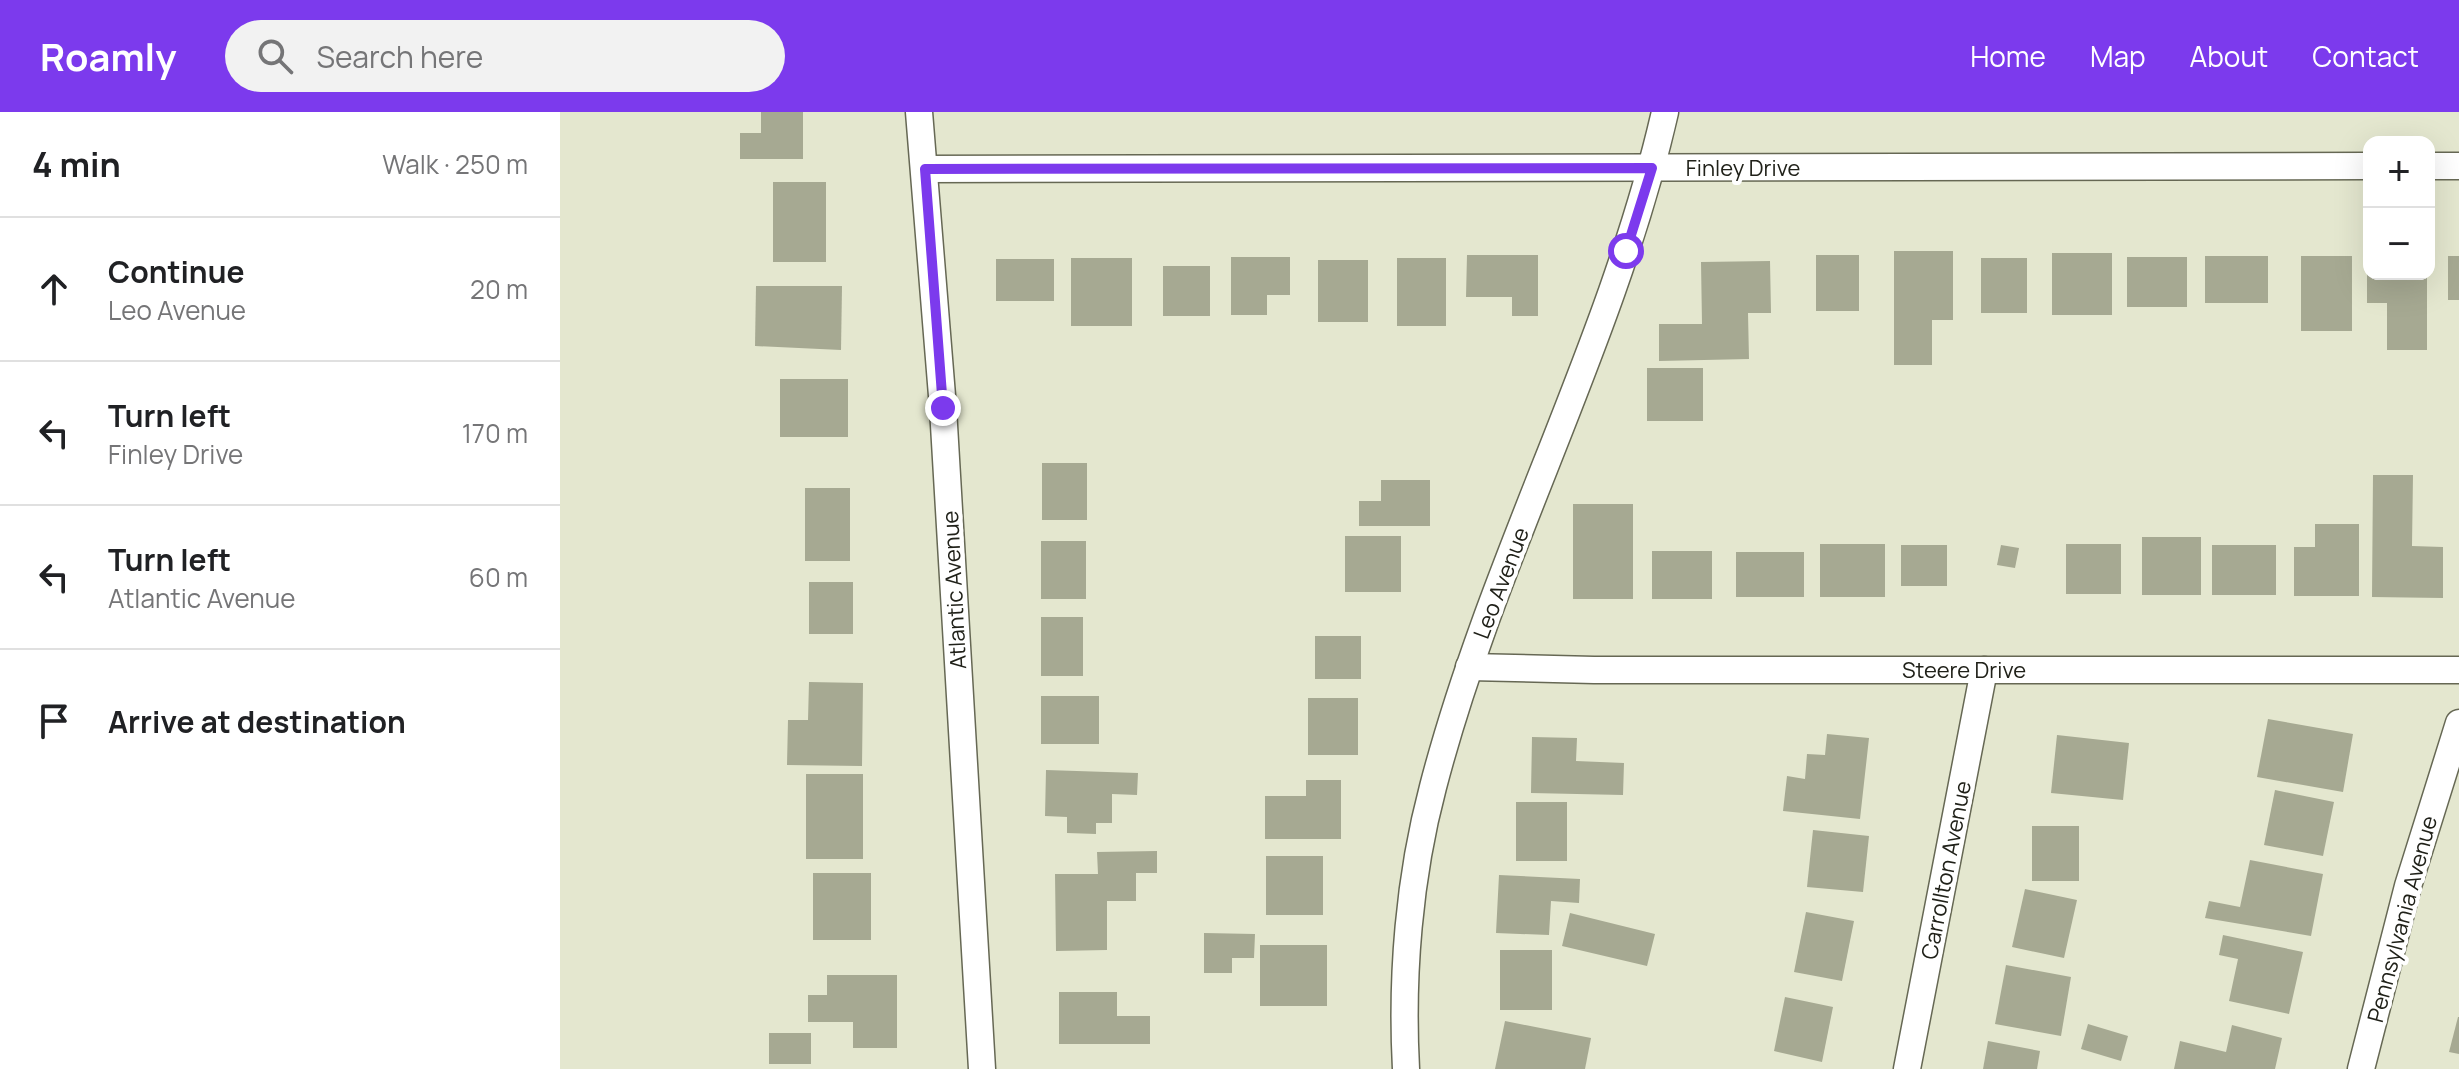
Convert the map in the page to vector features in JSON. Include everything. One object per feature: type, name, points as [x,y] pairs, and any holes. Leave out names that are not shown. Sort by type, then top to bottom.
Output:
[{"type":"street","name":"Atlantic Avenue","points":[[919,112],[943,408],[982,1069]]},
{"type":"street","name":"Leo Avenue","points":[[1406,1069],[1405,989],[1414,889],[1432,790],[1469,667],[1626,251],[1652,168],[1665,112]]},
{"type":"street","name":"Finley Drive","points":[[925,169],[2363,166]]},
{"type":"street","points":[[2435,166],[2459,166]]},
{"type":"street","name":"Steere Drive","points":[[1469,667],[2459,670]]},
{"type":"street","name":"Carrollton Avenue","points":[[1907,1069],[1984,670]]},
{"type":"street","name":"Pennsylvania Avenue","points":[[2361,1069],[2408,886],[2459,723]]},
{"type":"building","points":[[761,112],[803,112],[803,159],[740,159],[740,133],[761,133]]},
{"type":"building","points":[[773,182],[826,182],[826,262],[773,262]]},
{"type":"building","points":[[1894,251],[1953,251],[1953,320],[1932,320],[1932,365],[1894,365]]},
{"type":"building","points":[[2052,253],[2112,253],[2112,315],[2052,315]]},
{"type":"building","points":[[1467,255],[1538,255],[1538,316],[1512,316],[1512,297],[1466,297]]},
{"type":"building","points":[[1816,255],[1859,255],[1859,311],[1816,311]]},
{"type":"building","points":[[2205,256],[2268,256],[2268,303],[2205,303]]},
{"type":"building","points":[[2301,256],[2352,256],[2352,331],[2301,331]]},
{"type":"building","points":[[2448,256],[2459,256],[2459,300],[2448,300]]},
{"type":"building","points":[[1231,257],[1290,257],[1290,295],[1267,295],[1267,315],[1231,315]]},
{"type":"building","points":[[2127,257],[2187,257],[2187,307],[2127,307]]},
{"type":"building","points":[[1071,258],[1132,258],[1132,326],[1071,326]]},
{"type":"building","points":[[1397,258],[1446,258],[1446,326],[1397,326]]},
{"type":"building","points":[[1981,258],[2027,258],[2027,313],[1981,313]]},
{"type":"building","points":[[996,259],[1054,259],[1054,301],[996,301]]},
{"type":"building","points":[[1318,260],[1368,260],[1368,322],[1318,322]]},
{"type":"building","points":[[1770,261],[1771,313],[1748,313],[1749,359],[1659,361],[1659,324],[1702,324],[1701,262]]},
{"type":"building","points":[[1163,266],[1210,266],[1210,316],[1163,316]]},
{"type":"building","points":[[2367,280],[2427,280],[2427,350],[2387,350],[2387,303],[2367,303]]},
{"type":"building","points":[[756,286],[842,286],[841,350],[755,346]]},
{"type":"building","points":[[1647,368],[1703,368],[1703,421],[1647,421]]},
{"type":"building","points":[[780,379],[848,379],[848,437],[780,437]]},
{"type":"building","points":[[1042,463],[1087,463],[1087,520],[1042,520]]},
{"type":"building","points":[[2373,475],[2413,475],[2412,546],[2443,547],[2443,598],[2372,597]]},
{"type":"building","points":[[1381,480],[1430,480],[1430,526],[1359,526],[1359,501],[1381,501]]},
{"type":"building","points":[[805,488],[850,488],[850,561],[805,561]]},
{"type":"building","points":[[1573,504],[1633,504],[1633,599],[1573,599]]},
{"type":"building","points":[[2315,524],[2359,524],[2359,596],[2294,596],[2294,547],[2315,547]]},
{"type":"building","points":[[1345,536],[1401,536],[1401,592],[1345,592]]},
{"type":"building","points":[[2142,537],[2201,537],[2201,595],[2142,595]]},
{"type":"building","points":[[1041,541],[1086,541],[1086,599],[1041,599]]},
{"type":"building","points":[[1820,544],[1885,544],[1885,597],[1820,597]]},
{"type":"building","points":[[2066,544],[2121,544],[2121,594],[2066,594]]},
{"type":"building","points":[[1901,545],[1947,545],[1947,586],[1901,586]]},
{"type":"building","points":[[2001,545],[2019,548],[2015,568],[1997,565]]},
{"type":"building","points":[[2212,545],[2276,545],[2276,595],[2212,595]]},
{"type":"building","points":[[1652,551],[1712,551],[1712,599],[1652,599]]},
{"type":"building","points":[[1736,552],[1804,552],[1804,597],[1736,597]]},
{"type":"building","points":[[809,582],[853,582],[853,634],[809,634]]},
{"type":"building","points":[[1041,617],[1083,617],[1083,676],[1041,676]]},
{"type":"building","points":[[1315,636],[1361,636],[1361,679],[1315,679]]},
{"type":"building","points":[[809,682],[863,683],[862,766],[787,765],[788,720],[808,720]]},
{"type":"building","points":[[1041,696],[1099,696],[1099,744],[1041,744]]},
{"type":"building","points":[[1308,698],[1358,698],[1358,755],[1308,755]]},
{"type":"building","points":[[2268,719],[2353,734],[2343,792],[2257,777]]},
{"type":"building","points":[[1827,734],[1869,738],[1860,819],[1783,811],[1787,776],[1805,779],[1807,754],[1825,755]]},
{"type":"building","points":[[2057,735],[2129,743],[2123,800],[2051,793]]},
{"type":"building","points":[[1532,737],[1577,738],[1576,761],[1624,763],[1623,795],[1531,793]]},
{"type":"building","points":[[1046,770],[1138,773],[1137,795],[1112,794],[1112,823],[1096,823],[1096,834],[1067,833],[1067,817],[1045,816]]},
{"type":"building","points":[[806,774],[863,774],[863,859],[806,859]]},
{"type":"building","points":[[1306,780],[1341,780],[1341,839],[1265,839],[1265,796],[1306,796]]},
{"type":"building","points":[[2275,790],[2334,802],[2323,856],[2264,845]]},
{"type":"building","points":[[1516,802],[1567,802],[1567,861],[1516,861]]},
{"type":"building","points":[[2032,826],[2079,826],[2079,881],[2032,881]]},
{"type":"building","points":[[1813,830],[1869,836],[1863,892],[1807,887]]},
{"type":"building","points":[[1157,851],[1157,873],[1136,873],[1136,901],[1107,901],[1107,950],[1056,951],[1055,874],[1098,874],[1097,852]]},
{"type":"building","points":[[1266,856],[1323,856],[1323,915],[1266,915]]},
{"type":"building","points":[[2250,860],[2323,874],[2311,936],[2205,918],[2209,901],[2240,907]]},
{"type":"building","points":[[813,873],[871,873],[871,940],[813,940]]},
{"type":"building","points":[[1499,875],[1580,879],[1579,903],[1551,901],[1549,935],[1496,933]]},
{"type":"building","points":[[2025,889],[2077,900],[2064,958],[2012,947]]},
{"type":"building","points":[[1806,912],[1854,921],[1842,981],[1794,972]]},
{"type":"building","points":[[1570,913],[1655,934],[1647,966],[1562,946]]},
{"type":"building","points":[[1204,933],[1255,934],[1254,958],[1232,958],[1232,973],[1204,973]]},
{"type":"building","points":[[2223,935],[2303,952],[2289,1014],[2229,1001],[2238,959],[2219,955]]},
{"type":"building","points":[[1260,945],[1327,945],[1327,1006],[1260,1006]]},
{"type":"building","points":[[1500,950],[1552,950],[1552,1010],[1500,1010]]},
{"type":"building","points":[[2006,965],[2071,977],[2061,1036],[1995,1024]]},
{"type":"building","points":[[827,975],[897,975],[897,1048],[853,1048],[853,1022],[808,1022],[808,995],[827,995]]},
{"type":"building","points":[[1059,992],[1117,992],[1117,1016],[1150,1016],[1150,1044],[1059,1044]]},
{"type":"building","points":[[1785,997],[1833,1007],[1822,1062],[1774,1051]]},
{"type":"building","points":[[2459,1017],[2459,1054],[2449,1052]]},
{"type":"building","points":[[1505,1021],[1591,1038],[1585,1069],[1495,1069]]},
{"type":"building","points":[[2088,1024],[2128,1036],[2121,1061],[2081,1049]]},
{"type":"building","points":[[2232,1025],[2282,1038],[2275,1069],[2174,1069],[2180,1041],[2226,1052]]},
{"type":"building","points":[[769,1033],[811,1033],[811,1064],[769,1064]]},
{"type":"building","points":[[1988,1041],[2040,1051],[2037,1069],[1983,1069]]},
{"type":"route","points":[[943,408],[925,169],[1652,168],[1626,251]]}]
